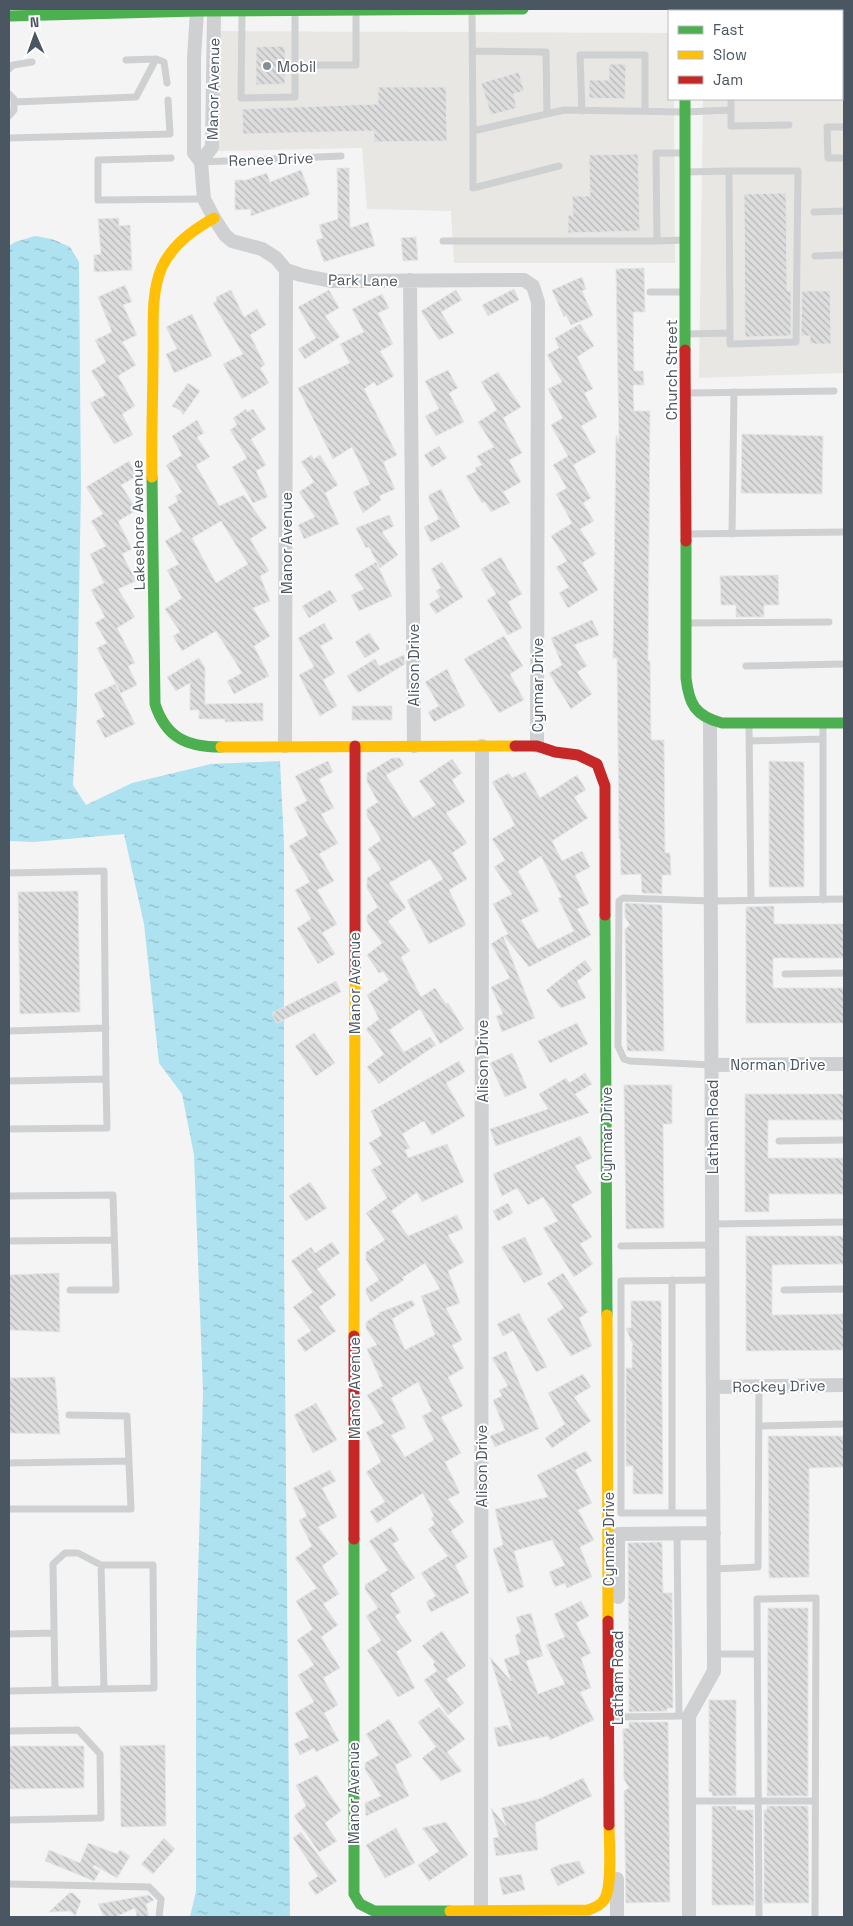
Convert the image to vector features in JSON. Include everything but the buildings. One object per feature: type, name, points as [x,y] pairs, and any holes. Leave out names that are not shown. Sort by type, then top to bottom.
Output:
[{"type":"street","points":[[9,16],[74,12],[198,10],[214,12],[295,12],[523,9]]},
{"type":"street","name":"Manor Avenue","points":[[198,10],[194,58],[194,153],[201,162],[204,198],[214,218]]},
{"type":"street","name":"Manor Avenue","points":[[201,162],[212,147],[214,12]]},
{"type":"street","name":"Church Street","points":[[685,100],[686,688],[688,699],[694,709],[710,721]]},
{"type":"street","name":"Park Lane","points":[[214,218],[232,241],[262,249],[276,258],[286,270],[301,275],[331,280],[524,280],[533,286]]},
{"type":"street","name":"Lakeshore Avenue","points":[[214,218],[199,226],[173,249],[162,268],[156,290],[152,400],[155,704],[158,716],[172,735],[192,745],[286,746]]},
{"type":"street","name":"Manor Avenue","points":[[286,270],[286,746]]},
{"type":"street","name":"Alison Drive","points":[[410,280],[414,746]]},
{"type":"street","name":"Cynmar Drive","points":[[481,1910],[588,1910],[599,1906],[606,1899],[609,1888],[605,786],[596,764],[578,755],[555,752],[537,746],[538,302],[533,286]]},
{"type":"street","points":[[710,721],[722,723],[844,722]]},
{"type":"street","name":"Latham Road","points":[[690,1917],[690,1800],[684,1716],[714,1671],[710,721]]},
{"type":"street","points":[[286,746],[537,746]]},
{"type":"street","name":"Manor Avenue","points":[[355,746],[353,1890],[356,1901],[364,1908],[374,1911],[481,1910]]},
{"type":"street","name":"Alison Drive","points":[[481,1910],[482,746]]},
{"type":"street","name":"Norman Drive","points":[[712,1065],[844,1064]]},
{"type":"street","name":"Rockey Drive","points":[[713,1386],[844,1385]]},
{"type":"street","name":"Latham Road","points":[[617,1917],[618,1534],[714,1533]]},
{"type":"lane","points":[[472,9],[473,188],[558,166]]},
{"type":"lane","points":[[316,65],[356,64],[356,11]]},
{"type":"lane","points":[[242,12],[241,98],[294,97],[295,12]]},
{"type":"lane","points":[[472,51],[546,52],[547,114]]},
{"type":"lane","points":[[582,111],[580,55],[646,55],[645,111]]},
{"type":"lane","points":[[14,102],[136,98],[156,59]]},
{"type":"lane","points":[[126,60],[156,59],[164,62],[167,83]]},
{"type":"lane","points":[[9,69],[13,65],[32,62]]},
{"type":"lane","points":[[9,94],[14,99],[14,110],[9,116]]},
{"type":"lane","points":[[9,138],[170,134],[168,100]]},
{"type":"lane","points":[[731,100],[731,126],[789,125]]},
{"type":"lane","points":[[473,131],[564,110],[685,112],[731,110]]},
{"type":"lane","points":[[844,127],[828,127],[828,158],[844,158]]},
{"type":"lane","points":[[658,241],[656,153],[685,153]]},
{"type":"lane","name":"Renee Drive","points":[[201,162],[341,156]]},
{"type":"lane","points":[[171,158],[98,160],[98,200],[204,198]]},
{"type":"lane","points":[[685,172],[729,171],[798,171],[796,342],[730,344],[729,171]]},
{"type":"lane","points":[[814,212],[844,211]]},
{"type":"lane","points":[[442,241],[685,240]]},
{"type":"lane","points":[[815,256],[844,255]]},
{"type":"lane","points":[[650,292],[685,292]]},
{"type":"lane","points":[[686,334],[730,333]]},
{"type":"lane","points":[[686,393],[834,391]]},
{"type":"lane","points":[[732,534],[734,392]]},
{"type":"lane","points":[[686,534],[844,532]]},
{"type":"lane","points":[[686,623],[829,622]]},
{"type":"lane","points":[[746,666],[844,664]]},
{"type":"lane","points":[[749,723],[751,900]]},
{"type":"lane","points":[[823,723],[823,900]]},
{"type":"lane","points":[[750,741],[823,740]]},
{"type":"lane","points":[[9,873],[104,871],[107,1128],[9,1129]]},
{"type":"lane","points":[[712,1065],[630,1061],[624,1059],[618,1046],[619,901],[623,898],[712,901],[844,899]]},
{"type":"lane","points":[[784,974],[844,973]]},
{"type":"lane","points":[[9,1031],[106,1028]]},
{"type":"lane","points":[[9,1081],[106,1079]]},
{"type":"lane","points":[[779,1141],[844,1140]]},
{"type":"lane","points":[[9,1196],[113,1196],[116,1290],[70,1290]]},
{"type":"lane","points":[[712,1224],[844,1222]]},
{"type":"lane","points":[[9,1241],[114,1240]]},
{"type":"lane","points":[[621,1246],[712,1246]]},
{"type":"lane","points":[[672,1280],[672,1513]]},
{"type":"lane","points":[[712,1280],[621,1281],[621,1513],[714,1513]]},
{"type":"lane","points":[[784,1290],[844,1290]]},
{"type":"lane","points":[[714,1569],[758,1567],[759,1386]]},
{"type":"lane","points":[[9,1509],[131,1508],[128,1416],[69,1416]]},
{"type":"lane","points":[[759,1426],[844,1424]]},
{"type":"lane","points":[[9,1463],[129,1461]]},
{"type":"lane","points":[[617,1717],[684,1716],[677,1533]]},
{"type":"lane","points":[[9,1691],[154,1688],[153,1565],[101,1565],[78,1553],[65,1553],[53,1564],[55,1690]]},
{"type":"lane","points":[[101,1565],[104,1690]]},
{"type":"lane","points":[[759,1917],[757,1599],[816,1598],[815,1917]]},
{"type":"lane","points":[[9,1634],[54,1633]]},
{"type":"lane","points":[[714,1654],[757,1654]]},
{"type":"lane","points":[[9,1731],[78,1730],[100,1754],[101,1818],[9,1820]]},
{"type":"lane","points":[[690,1800],[815,1800]]},
{"type":"lane","points":[[9,1884],[149,1887],[161,1899],[159,1917]]},
{"type":"shaded area","points":[[844,27],[844,373],[699,378],[703,100],[843,100]]},
{"type":"shaded area","points":[[218,31],[668,33],[668,100],[674,100],[675,263],[454,263],[451,211],[367,209],[362,148],[218,151]]},
{"type":"water","points":[[35,236],[52,239],[70,247],[79,262],[81,488],[77,706],[73,785],[86,805],[132,783],[211,764],[280,761],[284,844],[284,1259],[290,1917],[190,1917],[196,1891],[196,1653],[203,1391],[194,1155],[182,1094],[159,1063],[144,924],[124,834],[34,842],[9,841],[9,246],[15,242]]},
{"type":"traffic: fast","points":[[9,16],[197,11],[523,9]]},
{"type":"traffic: fast","points":[[685,100],[685,350]]},
{"type":"traffic: fast","points":[[152,477],[155,704],[165,725],[179,738],[198,745],[221,747]]},
{"type":"traffic: fast","points":[[686,541],[686,678],[689,695],[695,708],[705,717],[722,723],[844,723]]},
{"type":"traffic: fast","points":[[605,915],[607,1315]]},
{"type":"traffic: fast","points":[[354,1539],[354,1894],[360,1904],[374,1911],[450,1911]]},
{"type":"traffic: slow","points":[[152,477],[153,312],[158,277],[172,251],[191,233],[214,218]]},
{"type":"traffic: slow","points":[[221,747],[515,746]]},
{"type":"traffic: slow","points":[[354,1336],[355,974]]},
{"type":"traffic: slow","points":[[607,1315],[608,1621]]},
{"type":"traffic: slow","points":[[450,1911],[588,1910],[597,1906],[604,1900],[609,1885],[609,1825]]},
{"type":"traffic: jam","points":[[685,350],[686,541]]},
{"type":"traffic: jam","points":[[355,746],[355,974]]},
{"type":"traffic: jam","points":[[515,746],[537,746],[555,752],[578,755],[597,764],[605,786],[605,915]]},
{"type":"traffic: jam","points":[[354,1336],[354,1539]]},
{"type":"traffic: jam","points":[[608,1621],[609,1825]]},
{"type":"place","name":"Mobil","points":[[267,66]]}]
